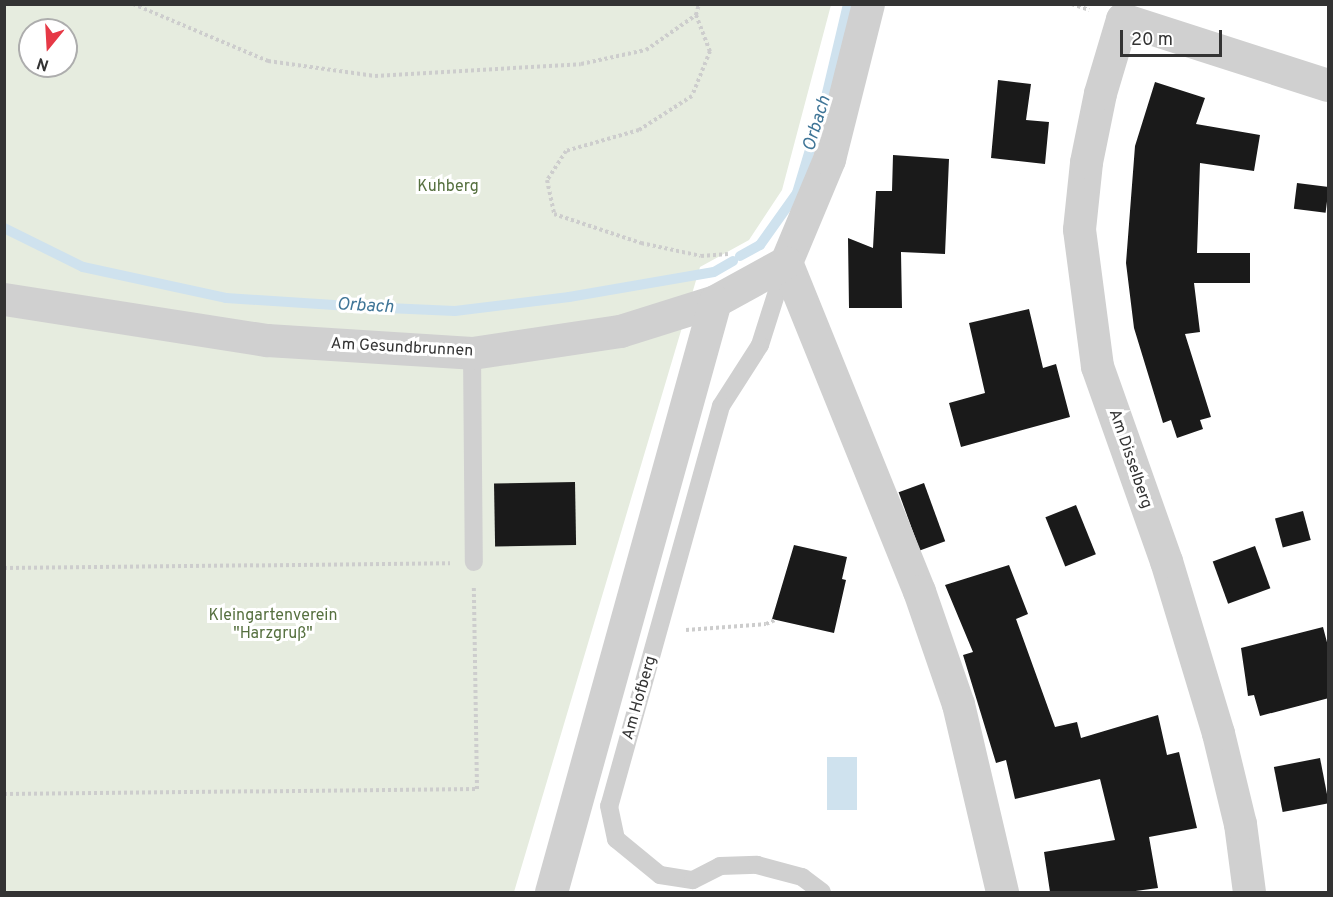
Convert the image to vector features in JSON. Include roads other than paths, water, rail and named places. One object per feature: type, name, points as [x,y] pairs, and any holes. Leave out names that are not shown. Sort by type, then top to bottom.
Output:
[{"type":"street","points":[[868,4],[829,159],[786,262],[919,591],[958,704],[1002,892]]},
{"type":"street","name":"Am Disselberg","points":[[1250,892],[1240,824],[1218,733],[1166,561],[1097,366],[1078,229],[1086,162],[1100,93],[1122,19],[1329,85]]},
{"type":"street","name":"Am Gesundbrunnen","points":[[4,299],[267,340],[472,353],[620,331],[715,301],[786,262]]},
{"type":"street","name":"Am Hofberg","points":[[550,892],[715,301]]},
{"type":"lane","name":"Am Hofberg","points":[[786,262],[760,345],[721,406],[609,806],[616,839],[660,875],[693,880],[720,866],[757,865],[802,877],[822,892]]},
{"type":"lane","points":[[472,353],[474,562]]},
{"type":"water","points":[[827,757],[857,757],[857,810],[827,810]]},
{"type":"waterway","name":"Orbach","points":[[740,256],[760,245],[797,193],[827,93],[848,4]]},
{"type":"waterway","name":"Orbach","points":[[4,228],[83,267],[226,298],[365,307],[455,311],[569,297],[714,272],[733,261]]},
{"type":"park label","name":"Kuhberg","points":[[448,187]]},
{"type":"park label","name":"Kleingartenverein \"Harzgruß\"","points":[[273,625]]}]
